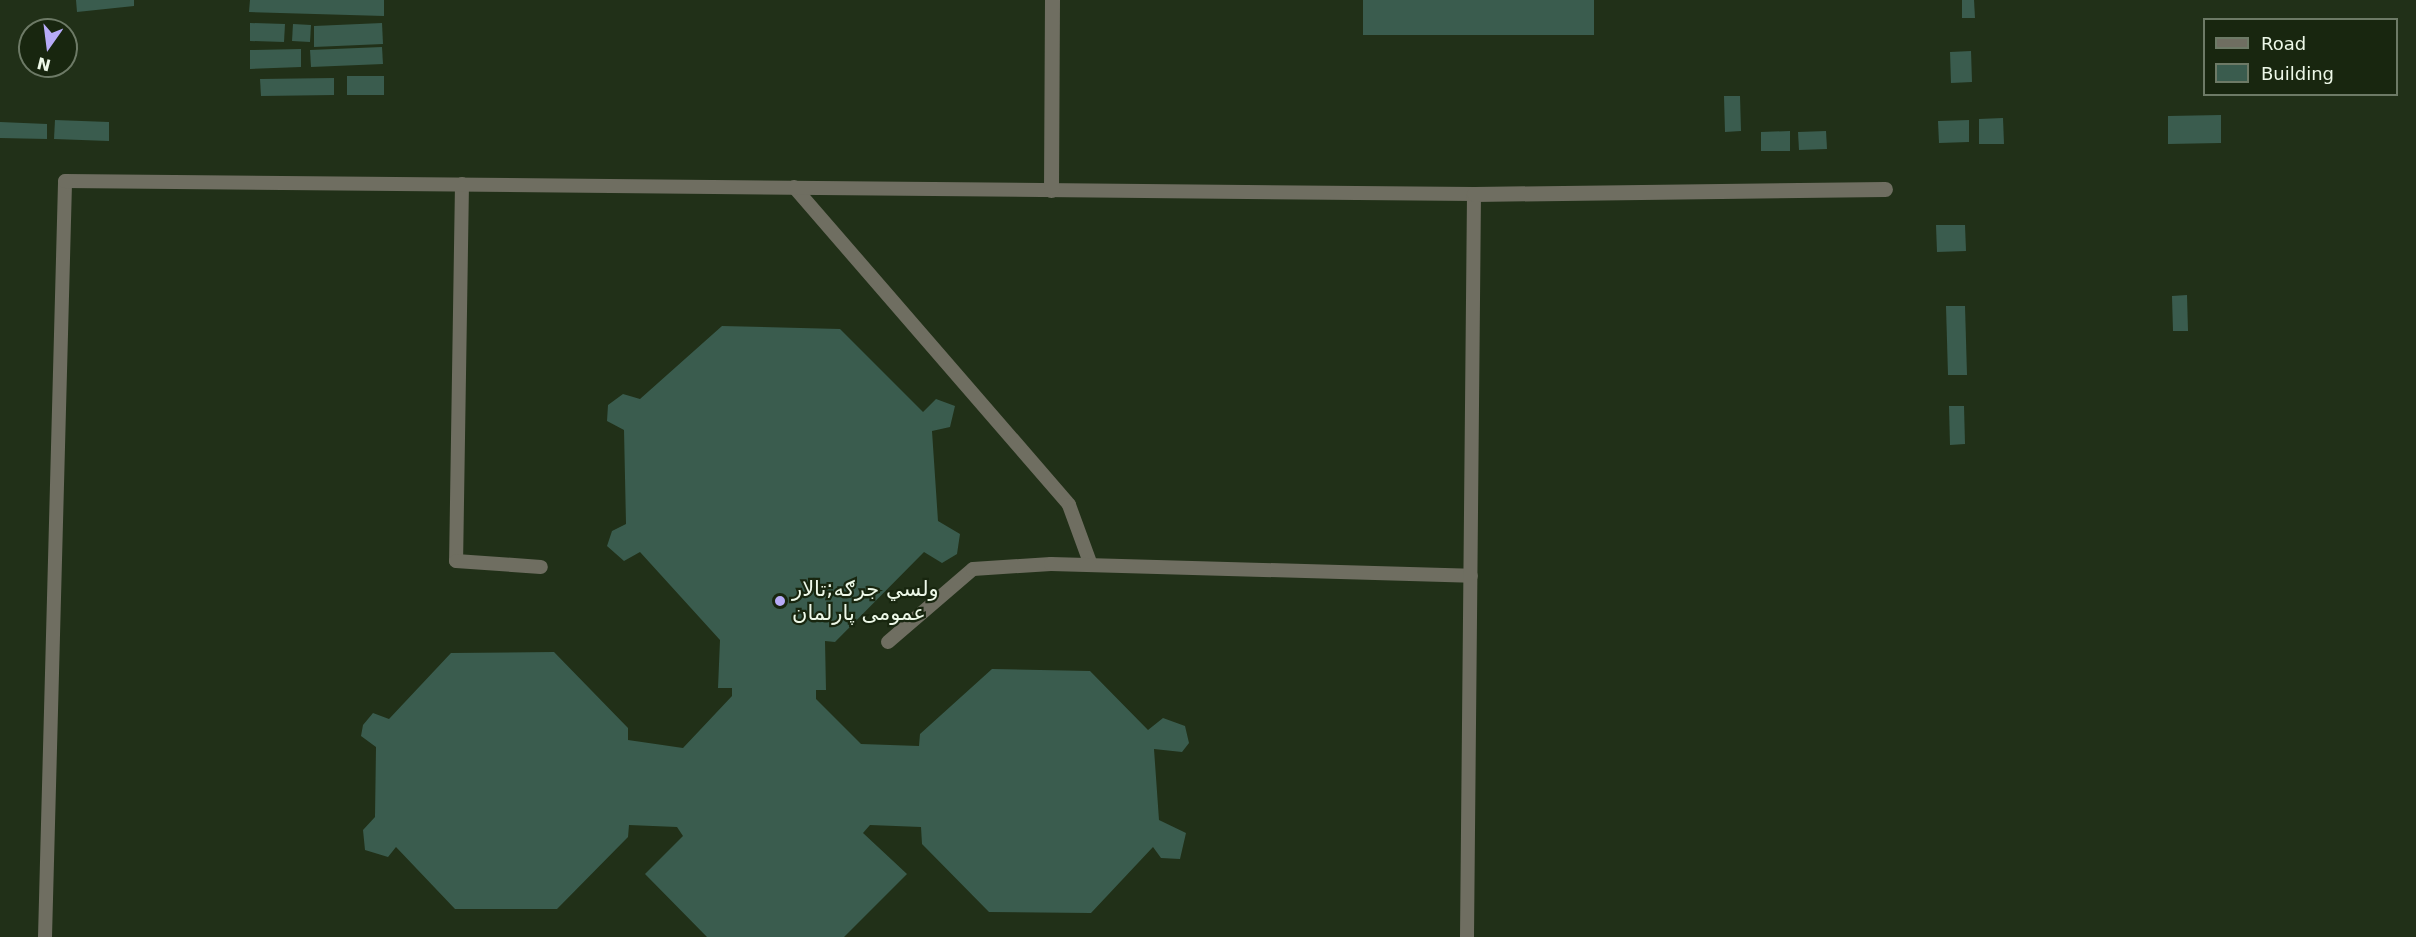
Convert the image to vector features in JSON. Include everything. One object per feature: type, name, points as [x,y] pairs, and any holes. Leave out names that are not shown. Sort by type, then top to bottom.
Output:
[{"type":"street","points":[[1051,190],[1052,0]]},
{"type":"street","points":[[1474,194],[1885,189]]},
{"type":"lane","points":[[45,937],[65,181],[1474,194],[1467,937]]},
{"type":"lane","points":[[462,184],[456,561],[541,567]]},
{"type":"lane","points":[[794,187],[1069,505],[1091,566]]},
{"type":"lane","points":[[888,642],[974,569],[1091,566],[1471,576]]},
{"type":"building","points":[[76,0],[134,0],[134,6],[77,12]]},
{"type":"building","points":[[250,0],[384,0],[384,16],[249,12]]},
{"type":"building","points":[[1363,0],[1594,0],[1594,35],[1363,35]]},
{"type":"building","points":[[1962,0],[1974,0],[1975,18],[1962,18]]},
{"type":"building","points":[[250,23],[285,24],[284,42],[250,41]]},
{"type":"building","points":[[382,23],[383,44],[314,47],[314,26]]},
{"type":"building","points":[[293,24],[311,25],[310,42],[292,41]]},
{"type":"building","points":[[382,47],[383,64],[311,67],[310,50]]},
{"type":"building","points":[[301,49],[301,67],[250,69],[250,50]]},
{"type":"building","points":[[1971,51],[1972,82],[1951,83],[1950,52]]},
{"type":"building","points":[[347,76],[384,76],[384,95],[347,95]]},
{"type":"building","points":[[334,78],[334,95],[261,96],[260,79]]},
{"type":"building","points":[[1724,96],[1740,96],[1741,131],[1725,132]]},
{"type":"building","points":[[2221,115],[2221,143],[2168,144],[2168,116]]},
{"type":"building","points":[[2003,118],[2004,144],[1979,144],[1979,119]]},
{"type":"building","points":[[55,120],[109,122],[109,141],[54,139]]},
{"type":"building","points":[[1969,120],[1969,142],[1939,143],[1938,121]]},
{"type":"building","points":[[0,122],[47,124],[47,139],[0,138]]},
{"type":"building","points":[[1790,131],[1790,151],[1761,151],[1761,132]]},
{"type":"building","points":[[1826,131],[1827,149],[1799,150],[1798,132]]},
{"type":"building","points":[[1936,225],[1965,225],[1966,251],[1937,252]]},
{"type":"building","points":[[2187,295],[2188,331],[2173,331],[2172,296]]},
{"type":"building","points":[[1946,306],[1965,306],[1967,375],[1948,375]]},
{"type":"building","name":"ولسي جرګه;تالار عمومی پارلمان","points":[[722,326],[840,329],[923,412],[936,399],[955,406],[950,427],[932,431],[938,521],[960,534],[957,554],[942,563],[924,552],[835,642],[825,641],[826,690],[816,690],[816,699],[861,744],[919,746],[920,734],[992,669],[1090,671],[1148,730],[1163,718],[1185,726],[1189,743],[1182,752],[1154,749],[1159,820],[1186,833],[1180,859],[1161,858],[1153,847],[1091,913],[989,912],[922,844],[921,827],[870,825],[863,833],[907,874],[844,937],[707,937],[645,874],[683,836],[677,827],[629,825],[628,837],[557,909],[455,909],[396,847],[388,857],[365,850],[363,830],[375,817],[376,747],[361,736],[363,725],[373,713],[389,719],[451,653],[554,652],[628,728],[628,740],[683,748],[732,696],[732,688],[718,688],[720,640],[640,552],[624,561],[607,546],[612,531],[626,524],[624,430],[607,421],[608,405],[623,394],[640,399]]},
{"type":"building","points":[[1949,406],[1964,406],[1965,444],[1950,445]]},
{"type":"place","name":"ولسي جرګه;تالار عمومی پارلمان","points":[[780,601]]}]
